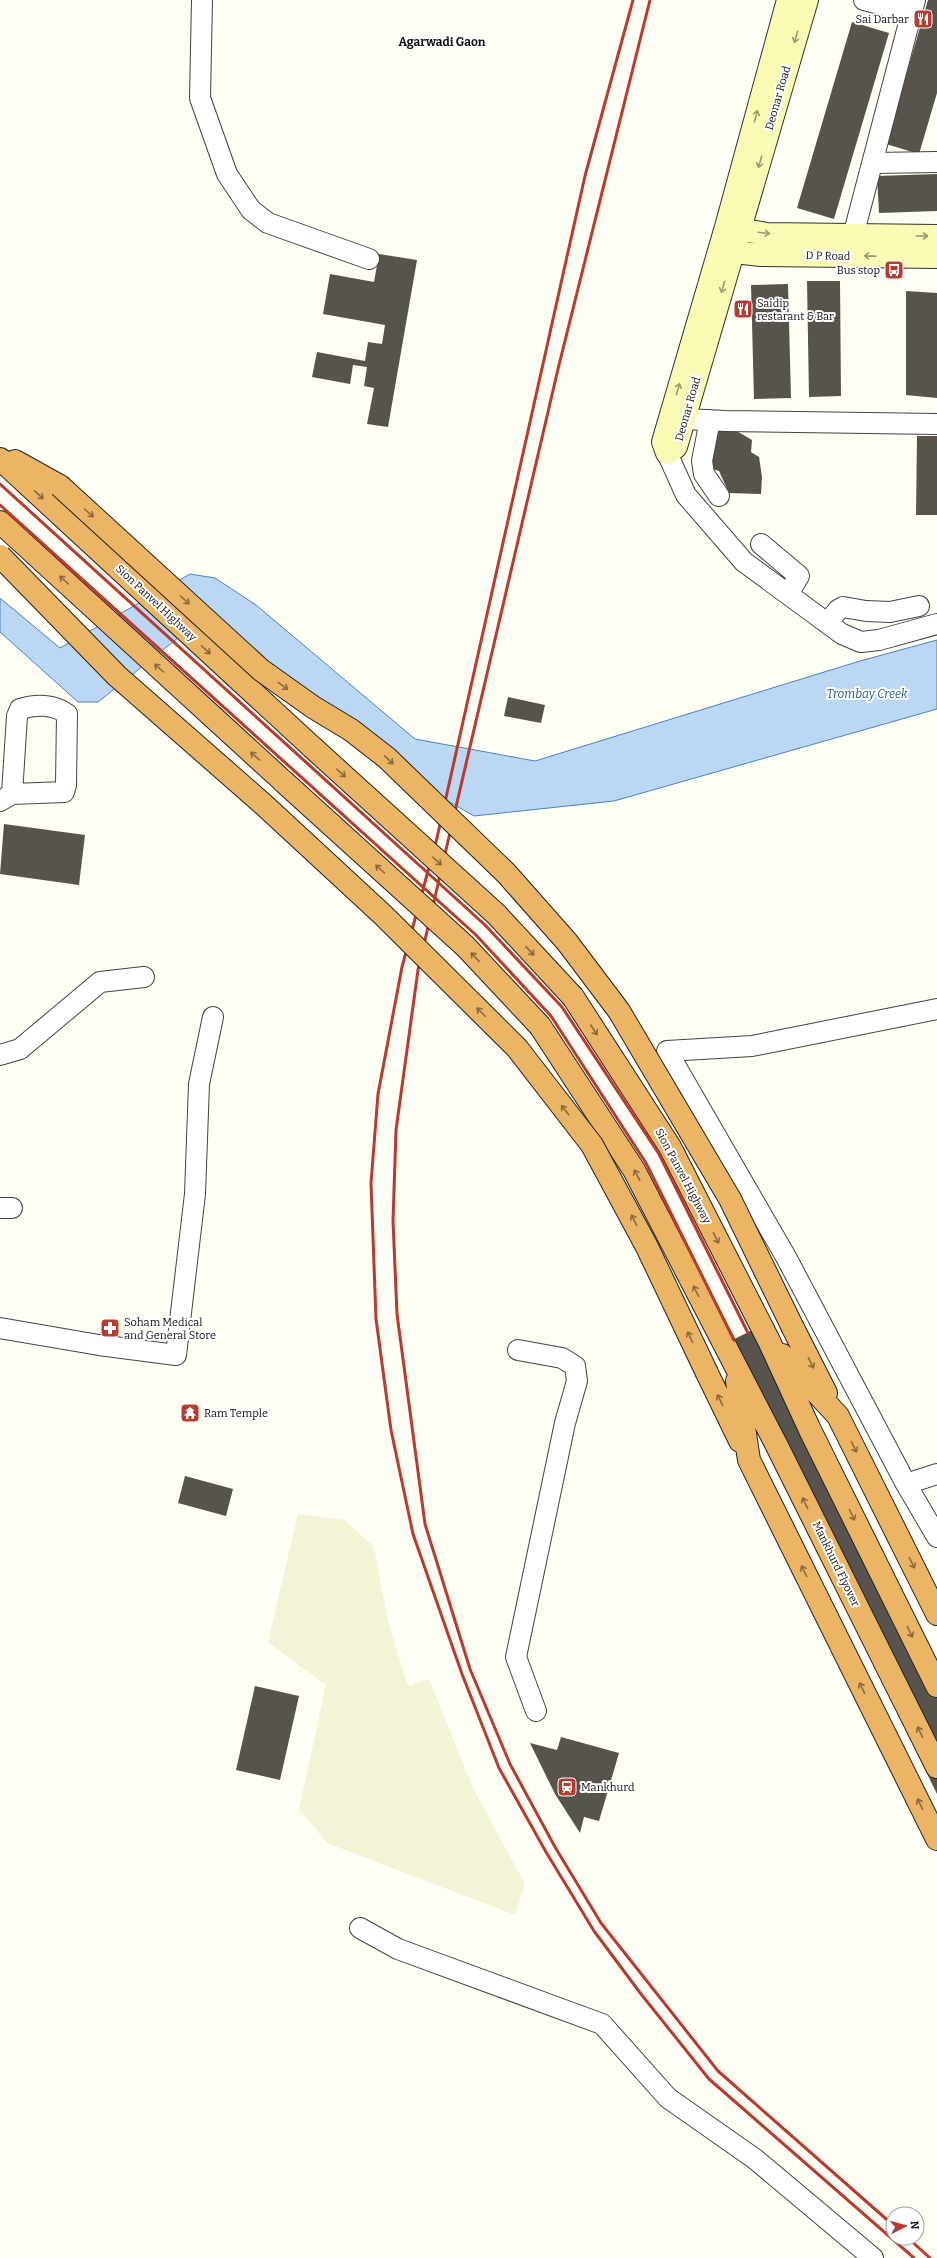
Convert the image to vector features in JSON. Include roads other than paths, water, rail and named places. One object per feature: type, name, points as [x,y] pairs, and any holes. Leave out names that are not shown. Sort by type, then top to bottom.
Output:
[{"type":"highway","points":[[0,452],[60,486],[261,670],[313,707],[350,730],[388,758],[506,873],[567,942],[619,1011],[730,1198],[793,1328],[937,1614]]},
{"type":"highway","name":"Sion Panvel Highway","points":[[0,459],[312,747],[496,914],[573,997],[670,1148],[768,1341]]},
{"type":"highway","points":[[0,522],[465,946],[540,1026],[634,1170],[734,1362],[749,1460]]},
{"type":"highway","points":[[0,556],[117,676],[263,804],[378,909],[517,1048],[592,1145],[647,1247],[749,1460],[937,1839]]},
{"type":"highway","points":[[768,1341],[838,1416]]},
{"type":"highway","points":[[768,1341],[810,1430],[937,1686]]},
{"type":"highway","name":"Mankhurd Flyover","points":[[734,1362],[937,1767]]},
{"type":"street","points":[[202,0],[200,98],[227,174],[251,210],[268,223],[370,259]]},
{"type":"street","name":"Deonar Road","points":[[667,453],[676,447],[678,418],[733,228],[788,0]]},
{"type":"street","name":"Deonar Road","points":[[733,228],[807,0]]},
{"type":"street","points":[[853,236],[874,162],[913,6],[864,0]]},
{"type":"street","points":[[874,162],[937,162]]},
{"type":"street","name":"D P Road","points":[[733,228],[767,234],[937,236]]},
{"type":"street","name":"D P Road","points":[[727,250],[761,255],[937,257]]},
{"type":"street","points":[[678,418],[710,420],[937,424]]},
{"type":"street","points":[[710,420],[702,461],[704,474],[719,496]]},
{"type":"street","points":[[667,453],[686,496],[744,562],[842,634],[861,642],[879,640],[937,624]]},
{"type":"street","points":[[761,544],[805,580],[788,594]]},
{"type":"street","points":[[827,623],[838,610],[843,607],[866,611],[890,612],[919,606]]},
{"type":"street","points":[[30,706],[59,708],[67,714],[66,785],[64,792],[6,798],[17,716],[20,710],[30,706]]},
{"type":"street","points":[[0,1055],[20,1049],[100,982],[144,977]]},
{"type":"street","points":[[937,1009],[752,1046],[667,1051],[786,1257],[906,1484],[937,1537]]},
{"type":"street","points":[[0,1328],[99,1345],[176,1355],[195,1194],[199,1084],[213,1017]]},
{"type":"street","points":[[518,1350],[562,1358],[575,1366],[577,1381],[565,1423],[516,1657],[536,1711]]},
{"type":"street","points":[[906,1484],[937,1474]]},
{"type":"street","points":[[360,1928],[398,1949],[602,2024],[668,2098],[755,2159],[873,2258]]},
{"type":"water","name":"Trombay Creek","points":[[190,574],[215,578],[256,605],[415,739],[535,761],[860,661],[937,640],[937,709],[614,801],[474,816],[395,771],[194,625],[98,702],[78,702],[0,632],[0,598],[60,648]]},
{"type":"railway","points":[[633,0],[585,176],[437,838],[402,967],[378,1094],[371,1183],[376,1319],[391,1430],[413,1534],[462,1674],[499,1768],[546,1852],[594,1931],[641,1994],[709,2079],[914,2258]]},
{"type":"railway","points":[[650,0],[558,369],[418,970],[396,1130],[393,1221],[397,1314],[425,1524],[470,1669],[510,1764],[555,1847],[601,1923],[718,2071],[885,2218]]},
{"type":"railway","points":[[0,484],[485,925],[562,1007],[659,1154],[748,1333]]},
{"type":"railway","points":[[0,505],[476,935],[551,1016],[646,1163],[734,1340]]},
{"type":"railway","points":[[917,2246],[930,2258]]},
{"type":"place","name":"Sai Darbar","points":[[923,19]]},
{"type":"place","name":"Bus stop","points":[[894,270]]},
{"type":"place","name":"Saidip restarant & Bar","points":[[743,309]]},
{"type":"place","name":"Soham Medical and General Store","points":[[110,1328]]},
{"type":"place","name":"Ram Temple","points":[[190,1413]]},
{"type":"place","name":"Mankhurd","points":[[567,1787]]},
{"type":"district","name":"Agarwadi Gaon","points":[[442,42]]}]
